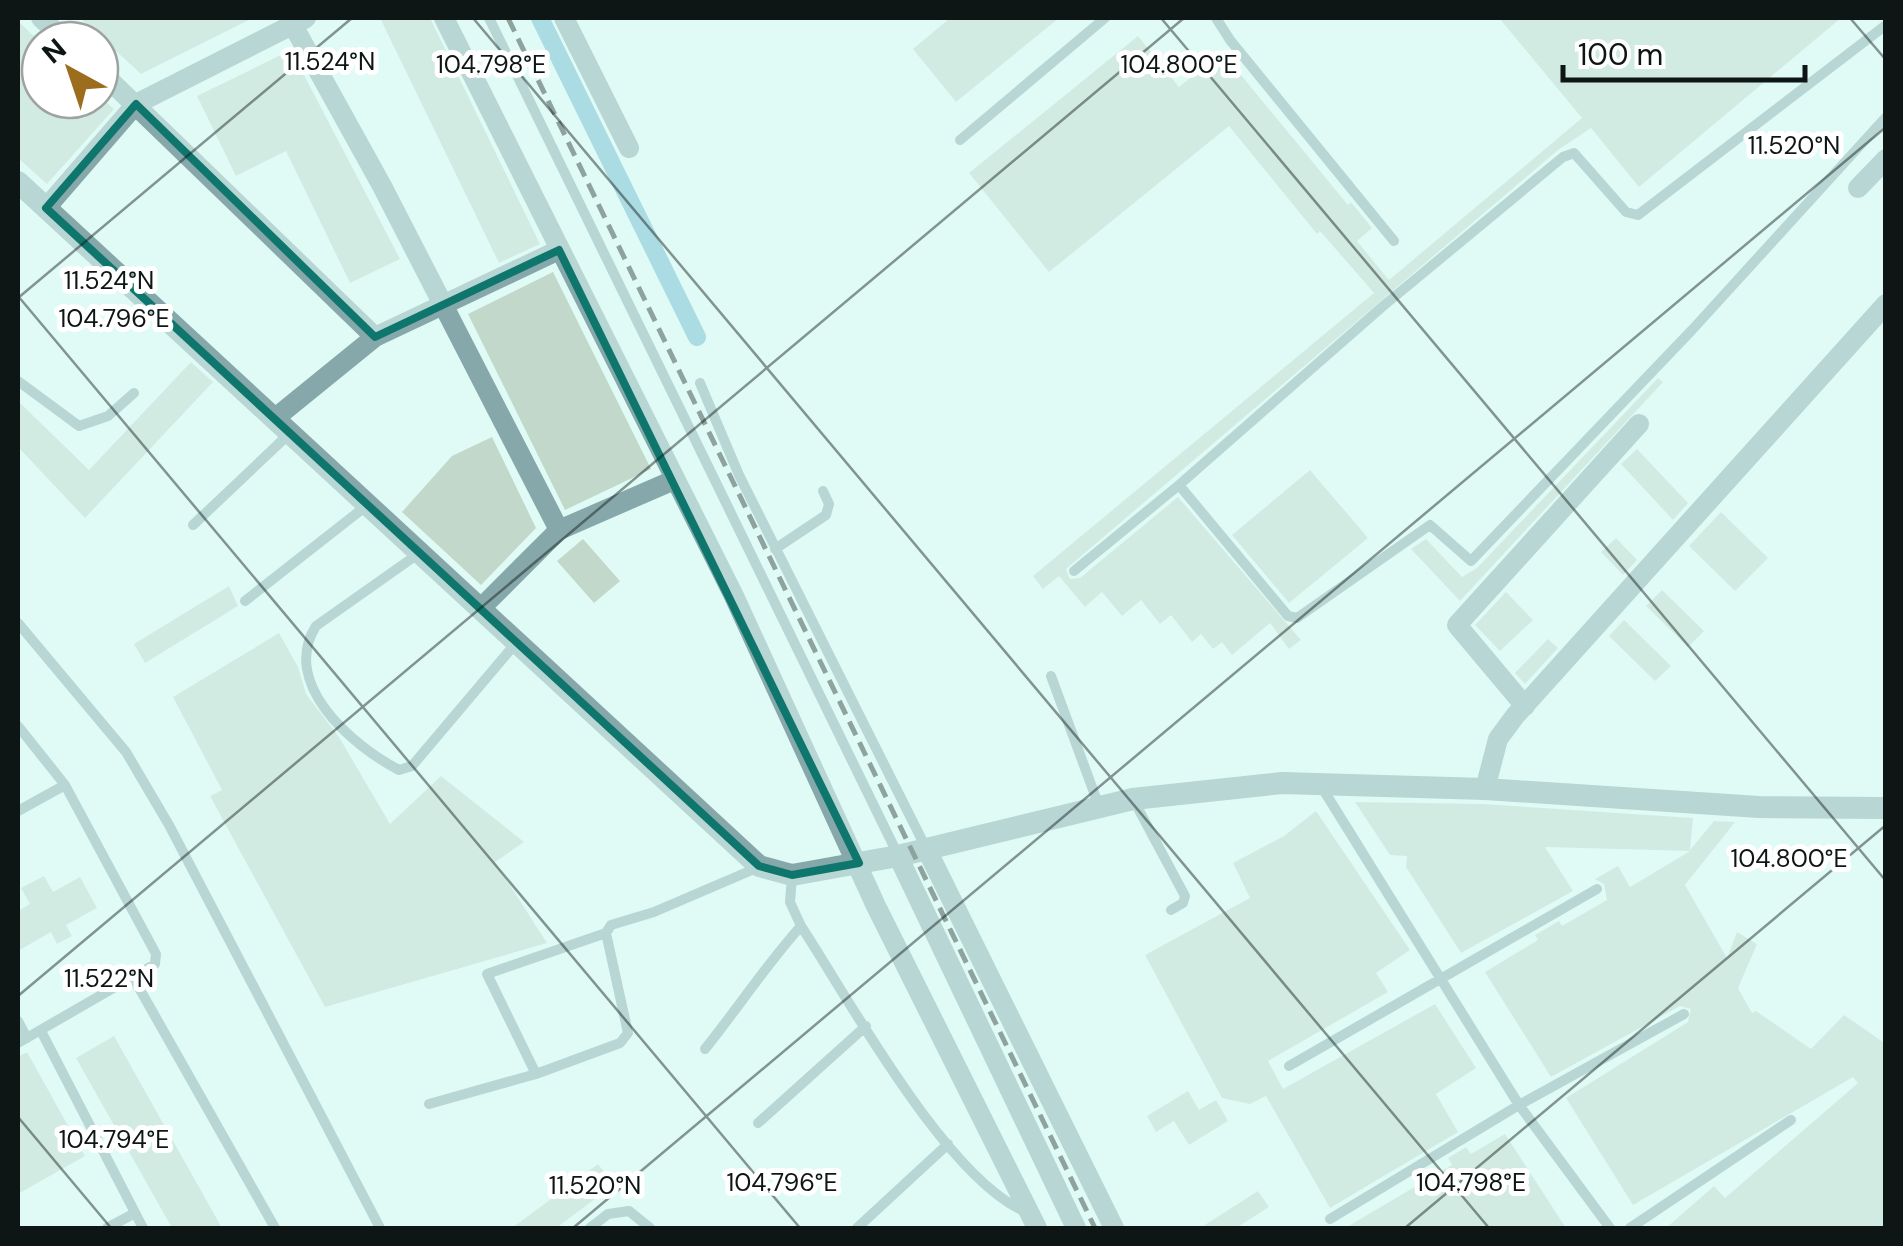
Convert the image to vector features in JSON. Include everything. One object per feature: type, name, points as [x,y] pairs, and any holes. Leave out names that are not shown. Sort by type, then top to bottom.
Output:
[{"type":"street","points":[[444,18],[674,480],[1033,1221]]},
{"type":"street","points":[[564,18],[629,148]]},
{"type":"street","points":[[46,208],[136,104],[296,20],[559,530]]},
{"type":"street","points":[[120,90],[375,337]]},
{"type":"street","points":[[1858,188],[1886,159]]},
{"type":"street","points":[[18,182],[759,866],[792,875],[898,856],[1133,798],[1318,782],[1758,807],[1886,808]]},
{"type":"street","points":[[282,426],[375,337],[446,307],[558,250]]},
{"type":"street","points":[[1484,789],[1498,739],[1524,706],[1886,304]]},
{"type":"street","points":[[1524,706],[1457,625],[1639,424]]},
{"type":"street","points":[[480,609],[559,530],[674,480]]},
{"type":"street","points":[[926,848],[1114,1228]]},
{"type":"street","points":[[898,856],[1076,1228]]},
{"type":"lane","points":[[489,18],[898,856]]},
{"type":"lane","points":[[960,140],[1105,18]]},
{"type":"lane","points":[[1216,18],[1394,241]]},
{"type":"lane","points":[[1074,571],[1564,157],[1574,153],[1626,212],[1638,215],[1886,26]]},
{"type":"lane","points":[[1180,485],[1288,616],[1296,618],[1430,526],[1471,561],[1679,344],[1886,117]]},
{"type":"lane","points":[[18,381],[80,426],[108,416],[134,392]]},
{"type":"lane","points":[[700,384],[775,549],[926,848]]},
{"type":"lane","points":[[193,525],[282,426]]},
{"type":"lane","points":[[775,549],[826,515],[829,504],[822,491]]},
{"type":"lane","points":[[245,601],[368,505]]},
{"type":"lane","points":[[420,553],[316,626],[305,643],[303,662],[336,724],[383,762],[399,770],[412,766],[516,642]]},
{"type":"lane","points":[[18,622],[126,752],[380,1228]]},
{"type":"lane","points":[[1051,676],[1100,806]]},
{"type":"lane","points":[[18,726],[65,785],[156,954],[155,964],[134,979],[22,1041],[18,1021]]},
{"type":"lane","points":[[1318,782],[1439,983],[1519,1105],[1610,1228]]},
{"type":"lane","points":[[18,812],[65,785]]},
{"type":"lane","points":[[1133,798],[1185,896],[1183,903],[1170,910]]},
{"type":"lane","points":[[536,1074],[487,974],[606,933],[616,920],[654,912],[759,866]]},
{"type":"lane","points":[[792,875],[790,902],[801,926],[948,1144],[990,1191],[1033,1221]]},
{"type":"lane","points":[[1290,1066],[1598,890]]},
{"type":"lane","points":[[706,1049],[751,993],[764,967],[801,926]]},
{"type":"lane","points":[[429,1104],[536,1074],[626,1038],[606,933]]},
{"type":"lane","points":[[134,979],[275,1228]]},
{"type":"lane","points":[[1330,1220],[1519,1105],[1684,1014]]},
{"type":"lane","points":[[758,1123],[866,1026]]},
{"type":"lane","points":[[41,1031],[144,1228]]},
{"type":"lane","points":[[1630,1228],[1791,1120]]},
{"type":"lane","points":[[858,1228],[948,1144]]},
{"type":"lane","points":[[590,1228],[616,1211],[629,1211],[650,1228]]},
{"type":"lane","points":[[106,1228],[135,1212]]},
{"type":"highlighted area","points":[[136,104],[375,337],[559,250],[859,863],[792,875],[759,866],[46,208]]},
{"type":"building","points":[[253,18],[141,74],[120,55],[120,20],[82,20]]},
{"type":"building","points":[[380,18],[430,18],[540,244],[499,263]]},
{"type":"building","points":[[950,18],[1059,18],[956,102],[913,49]]},
{"type":"building","points":[[1499,18],[1841,18],[1639,187],[1591,128],[1558,150],[1066,569],[1070,579],[1080,578],[1178,497],[1301,640],[1289,649],[1270,623],[1232,655],[1222,642],[1213,649],[1201,634],[1192,642],[1171,615],[1160,624],[1141,600],[1122,616],[1102,592],[1085,607],[1059,576],[1043,589],[1033,576],[1374,293],[1320,231],[1317,234],[1229,126],[1049,272],[969,173],[1138,36],[1179,87],[1222,52],[1348,205],[1351,202],[1372,228],[1357,241],[1389,280],[1582,118]]},
{"type":"building","points":[[18,21],[20,120],[104,120],[47,184],[18,158]]},
{"type":"building","points":[[291,50],[400,259],[350,283],[286,151],[236,176],[197,96]]},
{"type":"building","points":[[553,272],[651,469],[565,510],[468,314]]},
{"type":"building","points":[[191,362],[213,382],[85,518],[18,447],[18,401],[89,470]]},
{"type":"building","points":[[1658,378],[1663,382],[1460,601],[1411,549],[1426,539],[1462,577],[1477,568]]},
{"type":"building","points":[[492,437],[536,528],[481,585],[402,512],[452,456]]},
{"type":"building","points":[[1637,449],[1688,503],[1673,520],[1621,464]]},
{"type":"building","points":[[1310,470],[1368,538],[1289,603],[1232,535]]},
{"type":"building","points":[[1721,512],[1768,558],[1735,591],[1689,546]]},
{"type":"building","points":[[1616,538],[1637,560],[1623,575],[1601,552]]},
{"type":"building","points":[[583,539],[620,581],[594,603],[557,561]]},
{"type":"building","points":[[229,586],[238,606],[145,663],[134,644]]},
{"type":"building","points":[[1662,590],[1704,631],[1688,647],[1646,606]]},
{"type":"building","points":[[1506,592],[1533,620],[1500,651],[1475,625]]},
{"type":"building","points":[[1624,620],[1671,666],[1655,681],[1609,636]]},
{"type":"building","points":[[279,633],[298,667],[306,694],[339,737],[390,824],[441,776],[524,842],[495,862],[547,943],[325,1007],[210,796],[222,790],[173,697]]},
{"type":"building","points":[[1548,639],[1558,648],[1525,684],[1515,673]]},
{"type":"building","points":[[1355,802],[1484,804],[1693,818],[1690,850],[1714,821],[1735,822],[1685,885],[1727,958],[1737,932],[1757,944],[1738,988],[1752,1013],[1756,1011],[1811,1049],[1844,1015],[1886,1044],[1886,1228],[1666,1228],[1714,1186],[1725,1198],[1858,1083],[1853,1077],[1633,1205],[1566,1098],[1688,1022],[1691,1009],[1680,1006],[1551,1077],[1485,972],[1538,940],[1535,935],[1559,921],[1562,926],[1607,900],[1604,884],[1595,879],[1618,866],[1630,887],[1690,851],[1545,847],[1573,891],[1461,953],[1406,867],[1407,856],[1390,855]]},
{"type":"building","points":[[1316,811],[1410,950],[1376,973],[1388,992],[1268,1061],[1283,1089],[1435,1004],[1476,1068],[1436,1094],[1458,1132],[1330,1208],[1266,1096],[1250,1104],[1222,1098],[1145,955],[1250,898],[1233,863],[1284,836]]},
{"type":"building","points":[[44,876],[53,892],[80,877],[97,908],[66,925],[72,936],[57,944],[51,932],[18,951],[18,911],[30,904],[21,888]]},
{"type":"building","points":[[114,1036],[222,1228],[172,1228],[76,1058]]},
{"type":"building","points":[[27,1052],[85,1156],[18,1194],[18,1057]]},
{"type":"building","points":[[1188,1091],[1199,1110],[1216,1100],[1228,1121],[1189,1145],[1174,1121],[1156,1132],[1147,1116]]},
{"type":"building","points":[[1505,1134],[1566,1228],[1345,1228],[1452,1165],[1448,1158],[1466,1147],[1471,1154]]},
{"type":"building","points":[[598,1164],[614,1185],[556,1228],[512,1228]]},
{"type":"building","points":[[1258,1191],[1269,1207],[1236,1228],[1200,1228]]},
{"type":"waterway","points":[[540,18],[697,337]]},
{"type":"railway","points":[[508,18],[1095,1228]]}]
